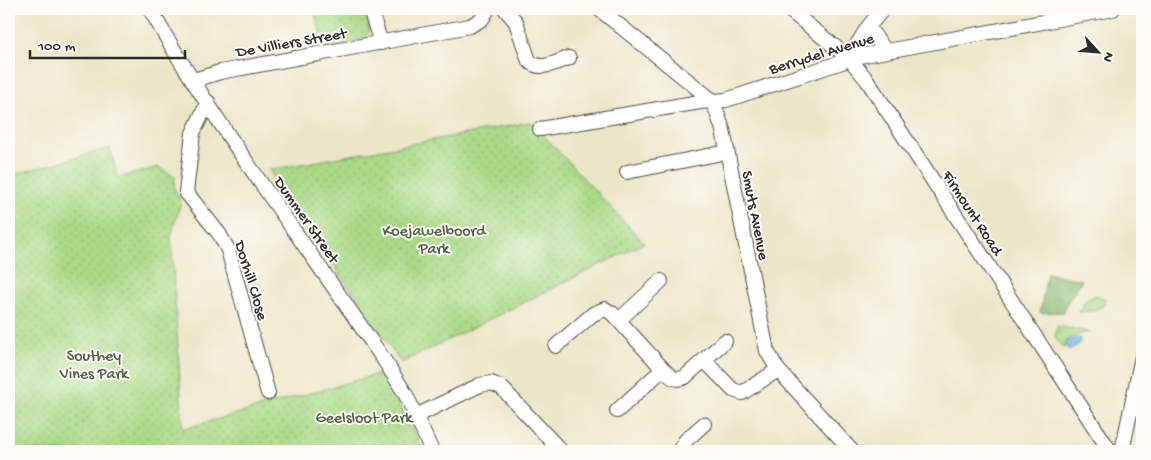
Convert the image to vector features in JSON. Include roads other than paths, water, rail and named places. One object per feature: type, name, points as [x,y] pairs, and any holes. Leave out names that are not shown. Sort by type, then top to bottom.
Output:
[{"type":"street","name":"Dummer Street","points":[[150,9],[261,184],[383,358],[416,416],[432,451]]},
{"type":"street","points":[[370,9],[381,43]]},
{"type":"street","points":[[505,9],[516,22],[529,61],[532,64],[542,67],[569,58]]},
{"type":"street","points":[[600,9],[713,102]]},
{"type":"street","name":"Firmount Road","points":[[788,9],[849,58],[867,80],[1110,451]]},
{"type":"street","points":[[849,58],[868,27],[883,9]]},
{"type":"street","name":"Berrydel Avenue","points":[[540,129],[700,102],[726,100],[842,62],[849,58],[1113,9]]},
{"type":"street","name":"De Villiers Street","points":[[194,80],[220,72],[470,26],[485,14]]},
{"type":"street","points":[[868,27],[885,50]]},
{"type":"street","name":"Dorhill Close","points":[[208,102],[193,133],[186,192],[220,235],[228,250],[268,393]]},
{"type":"street","name":"Smuts Avenue","points":[[713,102],[719,116],[727,152],[767,351],[778,370],[852,451]]},
{"type":"street","points":[[627,172],[727,152]]},
{"type":"street","points":[[619,320],[661,281]]},
{"type":"street","points":[[556,346],[599,310],[608,310],[663,369],[674,379],[682,379],[725,341]]},
{"type":"street","points":[[1122,451],[1142,357]]},
{"type":"street","points":[[704,360],[732,390],[742,393],[778,370]]},
{"type":"street","points":[[617,411],[663,369]]},
{"type":"street","points":[[416,416],[480,385],[491,383],[507,392],[561,451]]},
{"type":"street","points":[[679,451],[685,441],[704,424]]},
{"type":"water","points":[[1074,338],[1080,338],[1081,343],[1070,350],[1067,348],[1066,342]]},
{"type":"park label","name":"Koejawelboord Park","points":[[434,238]]},
{"type":"park label","name":"Southey Vines Park","points":[[94,363]]},
{"type":"park label","name":"Geelsloot Park","points":[[364,416]]}]
